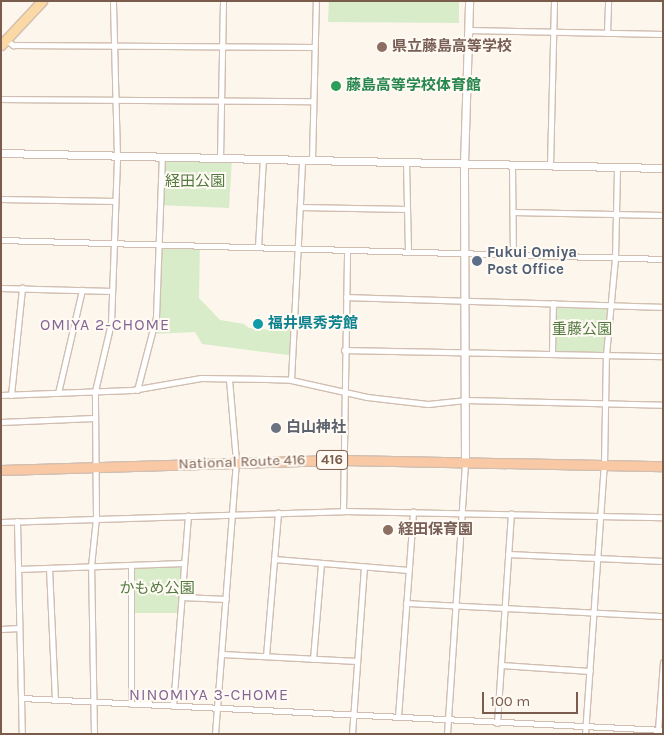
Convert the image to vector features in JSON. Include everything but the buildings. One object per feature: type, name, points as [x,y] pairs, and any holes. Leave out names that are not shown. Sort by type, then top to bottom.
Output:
[{"type":"highway","name":"National Route 416","points":[[1,470],[343,460],[663,466]]},
{"type":"main road","points":[[4,42],[42,1]]},
{"type":"street","points":[[94,734],[91,566],[96,518],[94,418],[95,391],[111,323],[117,156],[113,1]]},
{"type":"street","points":[[220,158],[222,1]]},
{"type":"street","points":[[312,160],[316,1]]},
{"type":"street","points":[[447,734],[463,513],[465,400],[464,164],[469,1]]},
{"type":"street","points":[[550,166],[554,1]]},
{"type":"street","points":[[608,1],[608,33]]},
{"type":"street","points":[[468,30],[663,34]]},
{"type":"street","points":[[4,42],[13,45],[314,47]]},
{"type":"street","points":[[1,99],[313,101]]},
{"type":"street","points":[[1,154],[262,158],[663,168]]},
{"type":"street","points":[[137,390],[154,326],[162,157]]},
{"type":"street","points":[[258,247],[262,158]]},
{"type":"street","points":[[292,380],[302,160]]},
{"type":"street","points":[[406,162],[408,252]]},
{"type":"street","points":[[512,165],[513,254]]},
{"type":"street","points":[[585,734],[604,465],[608,307],[615,258],[617,167]]},
{"type":"street","points":[[1,200],[115,202]]},
{"type":"street","points":[[300,207],[407,209]]},
{"type":"street","points":[[513,212],[663,215]]},
{"type":"street","points":[[1,240],[258,247],[297,250],[663,259]]},
{"type":"street","points":[[343,511],[343,393],[347,250]]},
{"type":"street","points":[[1,288],[112,291]]},
{"type":"street","points":[[11,395],[22,288]]},
{"type":"street","points":[[58,393],[82,290]]},
{"type":"street","points":[[346,297],[553,303],[608,307],[663,307]]},
{"type":"street","points":[[552,353],[553,303]]},
{"type":"street","points":[[344,350],[663,356]]},
{"type":"street","points":[[1,395],[137,390],[202,378],[292,380],[343,393],[428,404],[465,400],[663,405]]},
{"type":"street","points":[[215,734],[234,514],[236,462],[230,379]]},
{"type":"street","points":[[1,422],[94,418]]},
{"type":"street","points":[[1,522],[343,511],[663,517]]},
{"type":"street","points":[[398,717],[413,512]]},
{"type":"street","points":[[266,656],[278,513]]},
{"type":"street","points":[[496,723],[511,514]]},
{"type":"street","points":[[173,706],[188,516]]},
{"type":"street","points":[[17,521],[22,734]]},
{"type":"street","points":[[508,554],[663,561]]},
{"type":"street","points":[[274,559],[409,570]]},
{"type":"street","points":[[18,569],[184,563]]},
{"type":"street","points":[[313,659],[321,563]]},
{"type":"street","points":[[131,565],[131,704]]},
{"type":"street","points":[[352,734],[364,566]]},
{"type":"street","points":[[49,568],[55,700]]},
{"type":"street","points":[[182,597],[226,600]]},
{"type":"street","points":[[406,603],[663,616]]},
{"type":"street","points":[[1,629],[19,628]]},
{"type":"street","points":[[222,654],[357,661]]},
{"type":"street","points":[[21,698],[92,703],[353,714],[448,721],[661,730],[663,662]]},
{"type":"street","points":[[501,665],[590,671]]},
{"type":"green space","points":[[329,1],[459,1],[459,23],[328,22]]},
{"type":"green space","name":"経田公園","points":[[162,157],[232,158],[229,208],[159,205]]},
{"type":"green space","points":[[158,244],[200,245],[199,298],[220,320],[244,324],[249,328],[272,330],[274,317],[295,316],[296,356],[202,344],[195,332],[153,334]]},
{"type":"green space","name":"重藤公園","points":[[557,305],[609,307],[606,355],[556,353]]},
{"type":"green space","name":"かもめ公園","points":[[184,563],[180,613],[132,613],[131,565]]},
{"type":"place","name":"県立藤島高等学校","points":[[382,47]]},
{"type":"place","name":"藤島高等学校体育館","points":[[336,86]]},
{"type":"place","name":"Fukui Omiya Post Office","points":[[477,261]]},
{"type":"place","name":"福井県秀芳館","points":[[258,324]]},
{"type":"place","name":"白山神社","points":[[276,428]]},
{"type":"place","name":"経田保育園","points":[[388,530]]},
{"type":"district","name":"OMIYA 2-CHOME","points":[[105,325]]},
{"type":"district","name":"NINOMIYA 3-CHOME","points":[[209,695]]}]
